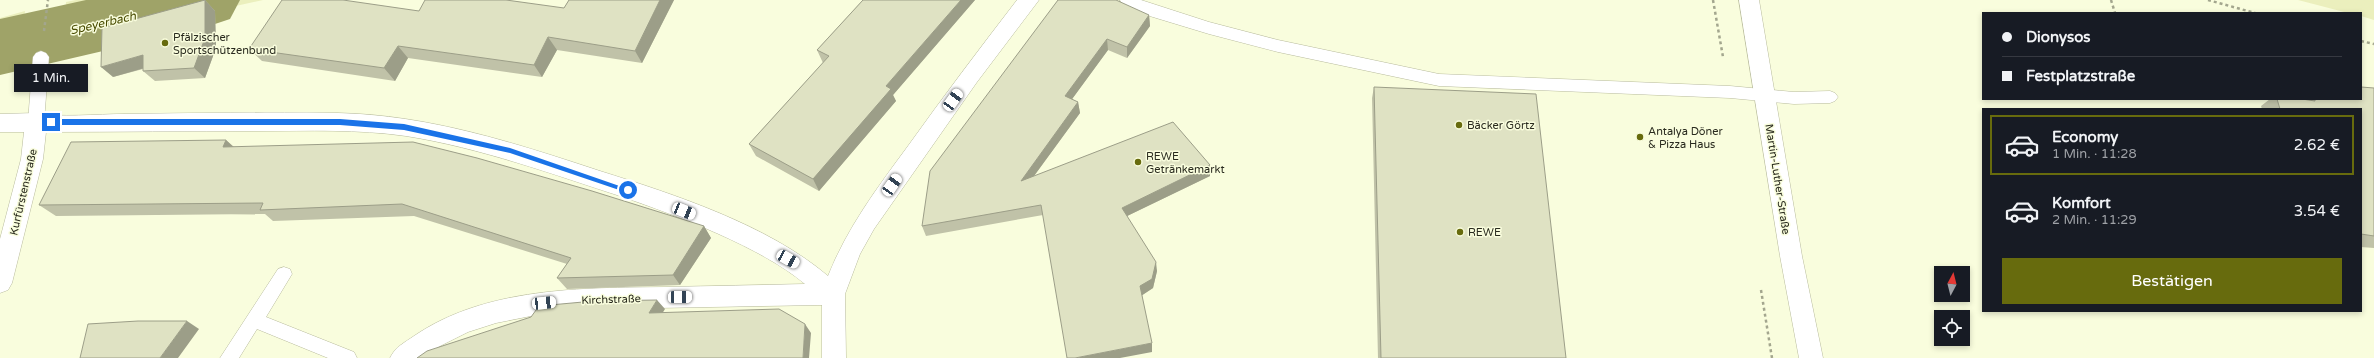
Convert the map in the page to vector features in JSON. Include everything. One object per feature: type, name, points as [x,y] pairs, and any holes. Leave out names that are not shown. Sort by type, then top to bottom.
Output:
[{"type":"street","points":[[834,358],[833,294],[850,250],[866,222],[970,76],[1029,0]]},
{"type":"street","name":"Martin-Luther-Straße","points":[[1749,0],[1791,256],[1811,358]]},
{"type":"street","name":"Kurfürstenstraße","points":[[0,284],[32,159],[36,122]]},
{"type":"street","points":[[0,123],[340,122],[404,127],[448,135],[510,151],[672,206],[752,239],[800,266],[833,294]]},
{"type":"street","name":"Kirchstraße","points":[[402,358],[415,347],[444,331],[481,317],[530,304],[588,299],[833,294]]},
{"type":"lane","points":[[1127,0],[1148,10],[1224,32],[1439,80],[1830,97]]},
{"type":"lane","points":[[36,122],[41,58]]},
{"type":"lane","points":[[229,358],[284,274]]},
{"type":"lane","points":[[254,320],[348,358]]},
{"type":"path","points":[[44,25],[48,0]]},
{"type":"path","points":[[2111,0],[2115,12]]},
{"type":"path","points":[[2208,0],[2251,12]]},
{"type":"path","points":[[2362,41],[2374,44]]},
{"type":"green space","points":[[76,0],[263,0],[63,44],[66,2]]},
{"type":"green space","points":[[2298,0],[2374,0],[2374,20],[2362,16],[2362,12],[2344,12]]},
{"type":"green space","points":[[25,11],[18,66],[0,70],[0,18]]},
{"type":"building","name":"Pfälzischer Sportschützenbund","points":[[205,0],[205,38],[194,68],[143,71],[143,55],[101,67],[102,28]]},
{"type":"building","points":[[282,0],[343,0],[419,11],[425,0],[506,0],[564,8],[569,0],[660,0],[635,51],[548,37],[534,65],[398,46],[384,68],[249,49]]},
{"type":"building","points":[[863,0],[961,0],[886,86],[891,89],[813,179],[749,144],[829,56],[817,50]]},
{"type":"building","points":[[1058,0],[1116,0],[1149,15],[1127,47],[1107,39],[1065,96],[1078,102],[1021,181],[1173,122],[1210,165],[1122,208],[1156,262],[1152,279],[1140,286],[1152,343],[1075,358],[1067,358],[1041,205],[922,226],[930,171]]},
{"type":"building","name":"REWE","points":[[1374,87],[1536,94],[1566,358],[1381,358]]},
{"type":"building","points":[[2362,87],[2374,88],[2374,236],[2362,234],[2362,108],[2280,108],[2277,100],[2362,100]]},
{"type":"building","points":[[226,140],[223,147],[413,142],[477,158],[592,191],[704,226],[673,275],[557,278],[571,258],[402,204],[260,210],[263,203],[39,205],[71,142]]},
{"type":"building","points":[[657,300],[649,313],[779,309],[805,324],[803,358],[417,358],[427,351],[531,317],[539,306],[594,301]]},
{"type":"building","points":[[138,321],[187,321],[160,358],[80,358],[88,324]]},
{"type":"waterway","name":"Speyerbach","points":[[0,47],[206,0]]},
{"type":"place","name":"Pfälzischer Sportschützenbund","points":[[165,43]]},
{"type":"place","name":"Bäcker Görtz","points":[[1459,125]]},
{"type":"place","name":"Antalya Döner & Pizza Haus","points":[[1640,137]]},
{"type":"place","name":"REWE Getränkemarkt","points":[[1138,162]]},
{"type":"place","name":"REWE","points":[[1460,232]]},
{"type":"route","points":[[51,122],[340,122],[404,127],[448,135],[510,151],[628,190]]}]
